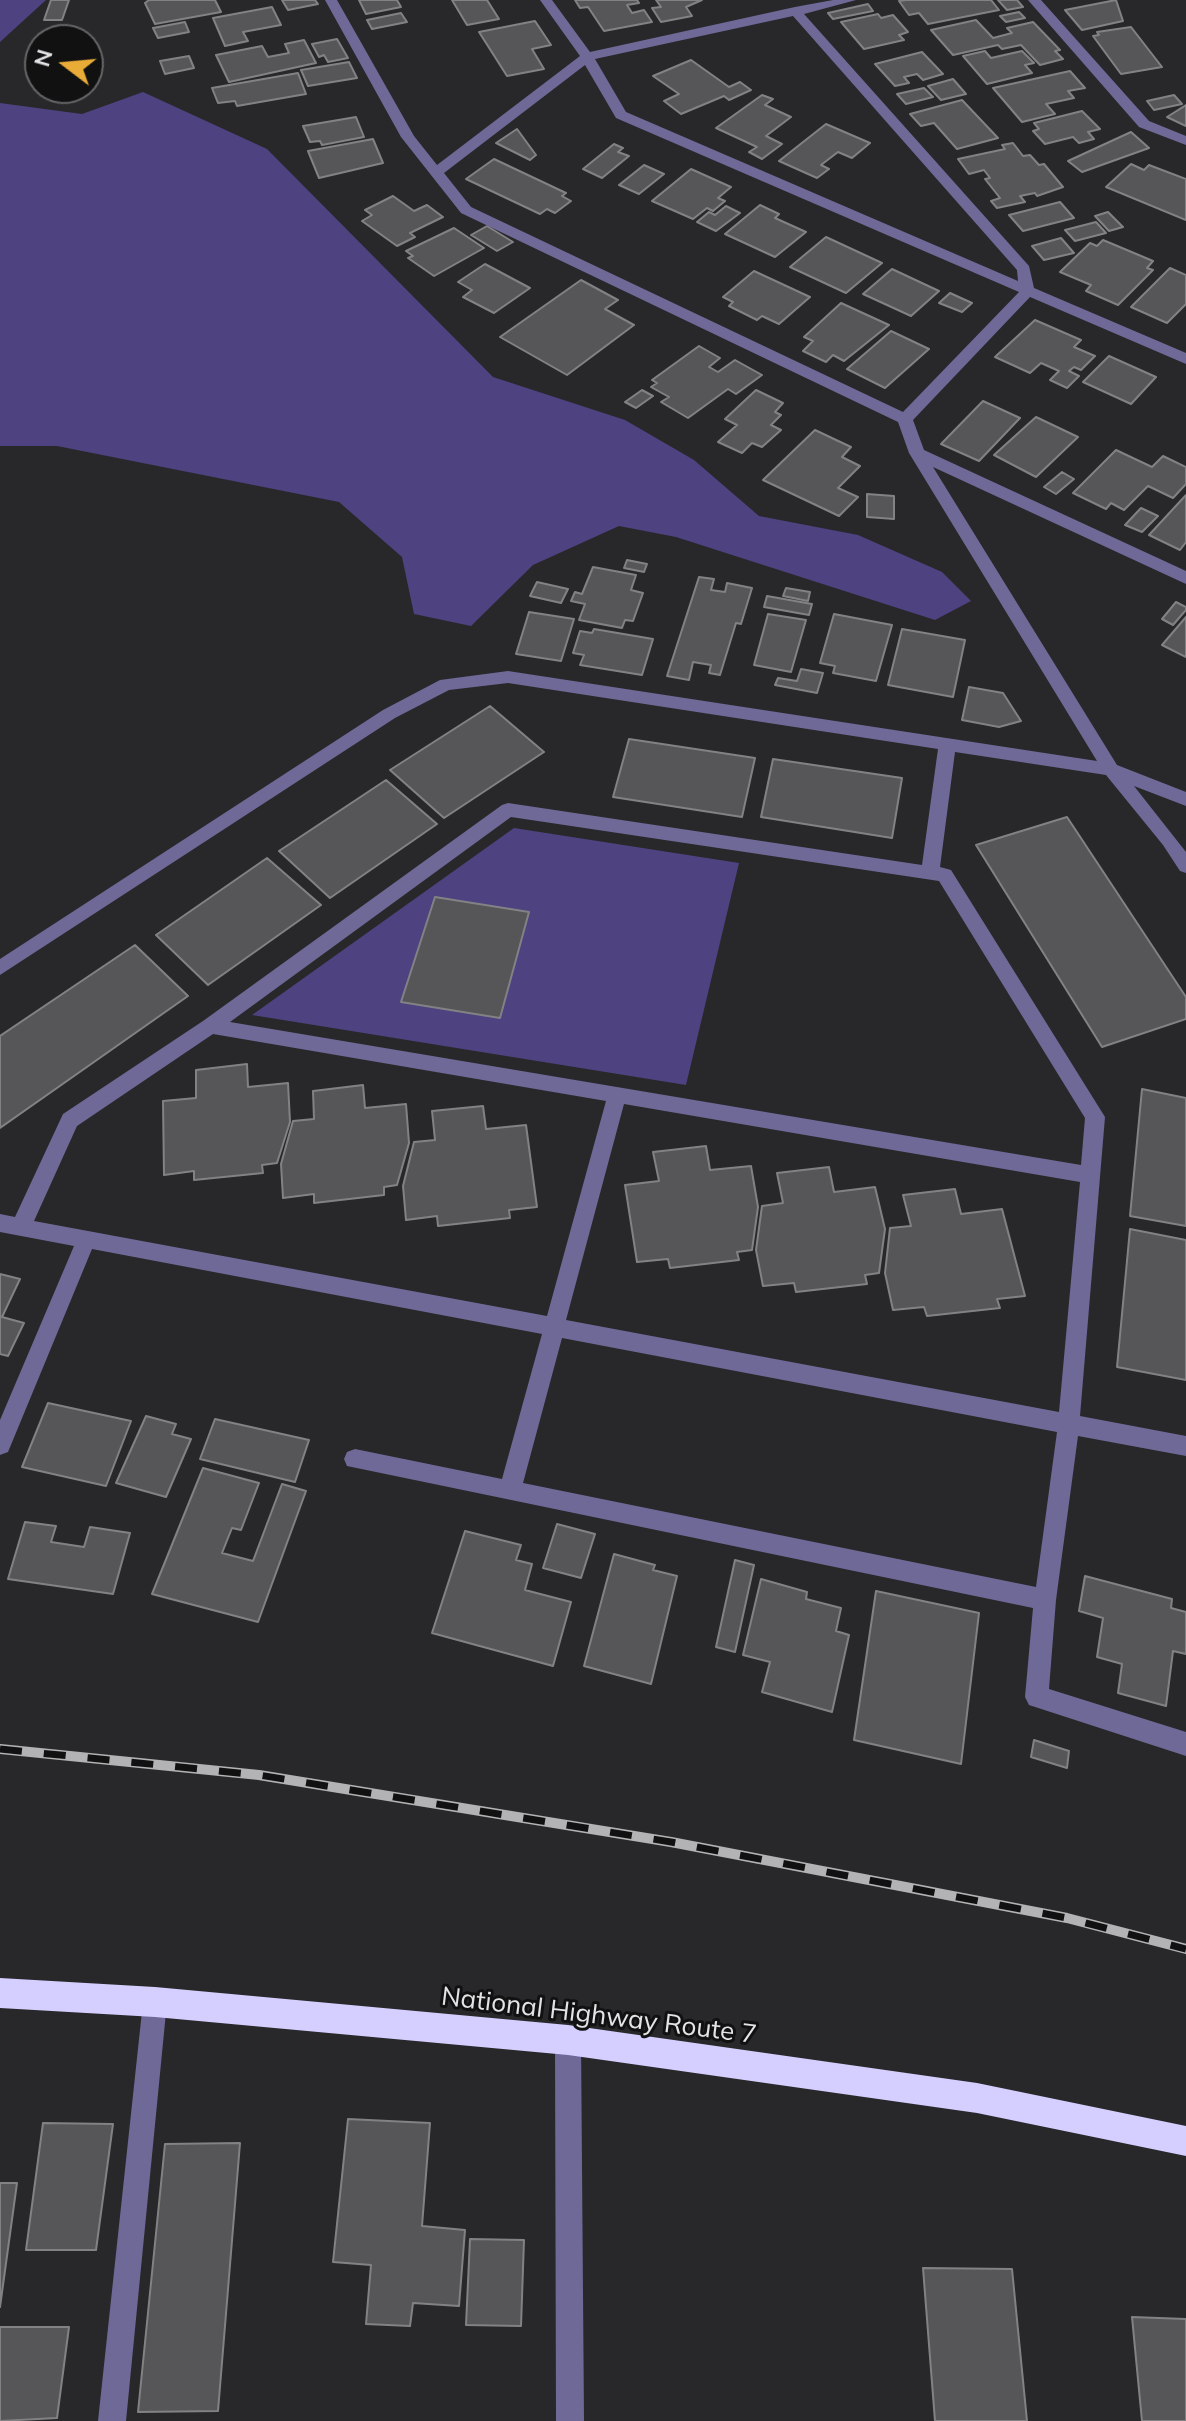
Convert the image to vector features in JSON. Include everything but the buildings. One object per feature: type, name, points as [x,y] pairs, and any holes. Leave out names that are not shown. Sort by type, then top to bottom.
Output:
[{"type":"highway","name":"National Highway Route 7","points":[[0,1993],[155,2002],[568,2040],[977,2098],[1186,2141]]},
{"type":"street","points":[[331,0],[408,137],[466,210],[905,419],[917,453],[1111,770],[1169,840],[1186,866]]},
{"type":"street","points":[[546,0],[587,57],[621,115],[1186,359]]},
{"type":"street","points":[[436,172],[587,57],[850,0]]},
{"type":"street","points":[[1034,0],[1144,124],[1186,141]]},
{"type":"street","points":[[795,11],[1024,269],[1027,292]]},
{"type":"street","points":[[905,419],[1027,292]]},
{"type":"street","points":[[917,453],[1186,578]]},
{"type":"street","points":[[0,968],[389,714],[446,684],[508,677],[947,744],[1111,770],[1186,799]]},
{"type":"street","points":[[930,873],[947,744]]},
{"type":"street","points":[[21,1227],[70,1120],[210,1026],[508,810],[945,875],[1095,1117],[1069,1422],[1045,1600],[1037,1697],[1186,1744]]},
{"type":"street","points":[[210,1026],[1089,1175]]},
{"type":"street","points":[[510,1490],[617,1095]]},
{"type":"street","points":[[0,1223],[1186,1446]]},
{"type":"street","points":[[0,1445],[87,1238]]},
{"type":"street","points":[[355,1459],[1045,1600]]},
{"type":"street","points":[[112,2421],[155,2002]]},
{"type":"street","points":[[568,2040],[570,2421]]},
{"type":"shaded area","points":[[0,0],[46,0],[0,42]]},
{"type":"shaded area","points":[[143,92],[267,149],[493,377],[625,420],[694,460],[759,516],[858,535],[942,572],[971,601],[935,620],[676,537],[619,526],[533,565],[471,626],[414,614],[402,557],[339,502],[57,446],[0,446],[0,103],[82,114]]},
{"type":"shaded area","points":[[514,828],[739,863],[686,1085],[252,1015]]},
{"type":"railway","points":[[0,1749],[259,1775],[671,1842],[1067,1918],[1186,1949]]}]
